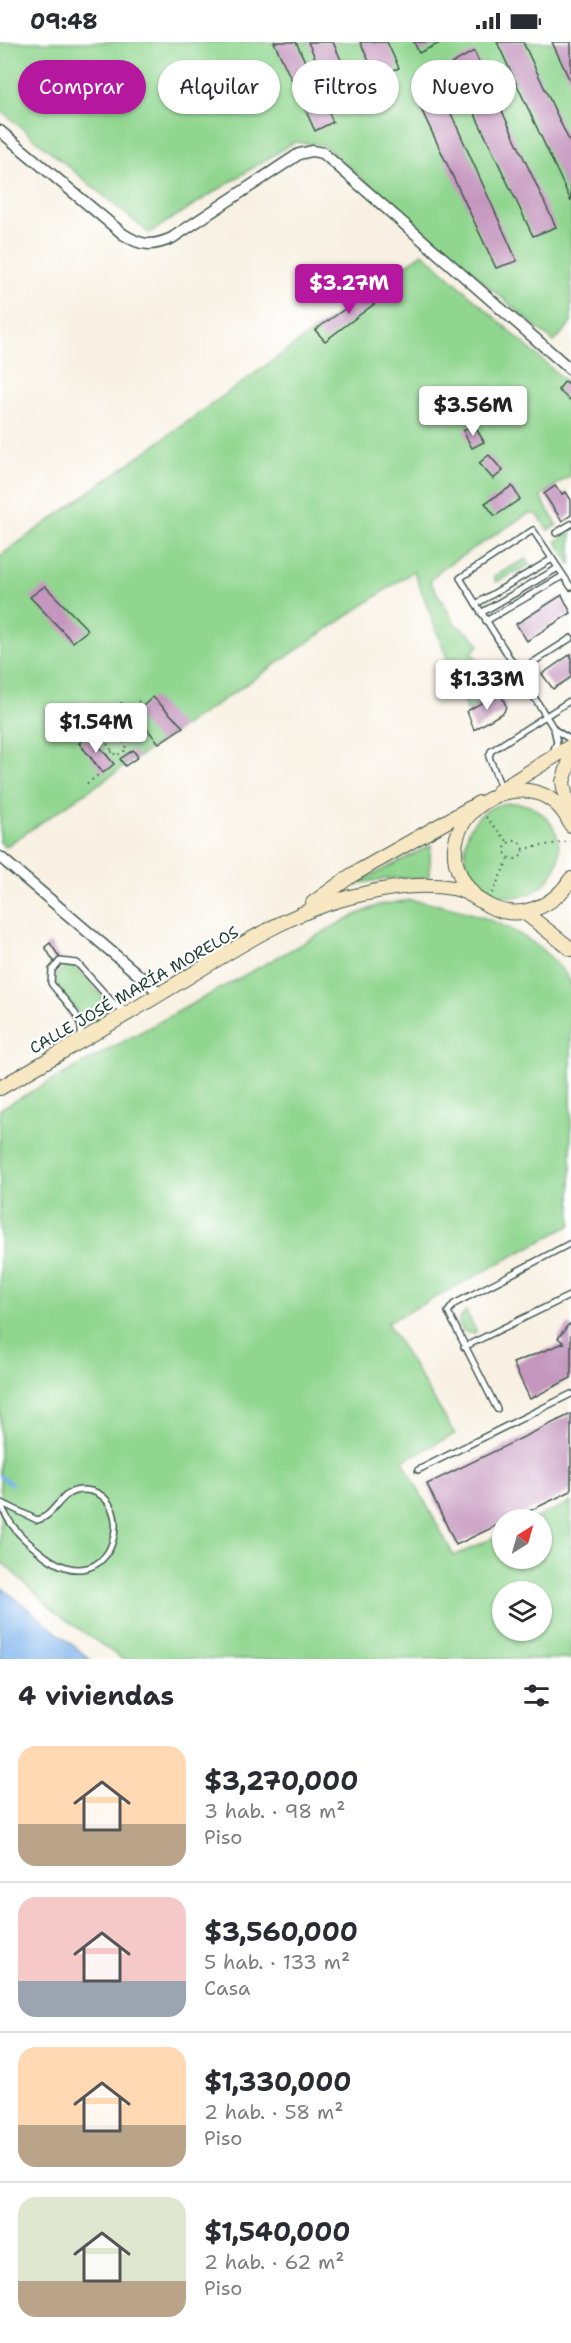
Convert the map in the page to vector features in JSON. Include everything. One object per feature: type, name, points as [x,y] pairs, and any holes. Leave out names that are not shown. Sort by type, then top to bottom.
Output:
[{"type":"main road","points":[[286,921],[352,875],[481,802],[571,746]]},
{"type":"main road","points":[[571,757],[562,782],[571,823]]},
{"type":"main road","points":[[482,900],[460,873],[456,854],[461,826],[481,802],[512,791],[538,795],[561,810],[571,823]]},
{"type":"main road","points":[[286,921],[320,905],[396,888],[452,888],[507,911],[524,912],[547,904],[556,898],[571,879]]},
{"type":"main road","points":[[524,912],[571,950]]},
{"type":"main road","name":"CALLE JOSÉ MARÍA MORELOS","points":[[0,1088],[286,921]]},
{"type":"street","points":[[0,131],[123,234],[148,246],[172,238],[299,154],[312,151],[323,153],[571,370]]},
{"type":"street","points":[[0,857],[161,994]]},
{"type":"lane","points":[[556,533],[571,524]]},
{"type":"lane","points":[[571,587],[533,530],[460,578],[554,729],[571,740]]},
{"type":"lane","points":[[476,604],[552,559]]},
{"type":"lane","points":[[481,613],[558,568]]},
{"type":"lane","points":[[486,621],[563,576]]},
{"type":"lane","points":[[518,672],[571,638]]},
{"type":"lane","points":[[501,789],[490,754],[571,700]]},
{"type":"lane","points":[[547,761],[556,745],[554,729]]},
{"type":"lane","points":[[77,1043],[82,1025],[51,982],[52,970],[60,961],[71,961],[78,964],[116,1006],[132,1011]]},
{"type":"lane","points":[[497,1409],[448,1316],[452,1306],[571,1243]]},
{"type":"lane","points":[[464,1347],[571,1295]]},
{"type":"lane","points":[[418,1470],[571,1394]]},
{"type":"lane","points":[[82,1490],[98,1493],[112,1506],[114,1514],[115,1531],[109,1552],[103,1561],[92,1567],[72,1569],[58,1564],[16,1532],[1,1503],[37,1520],[46,1516],[72,1492],[82,1490]]},
{"type":"path","points":[[141,699],[128,713],[145,735],[150,732]]},
{"type":"path","points":[[87,784],[102,772],[79,743],[89,735],[90,730],[121,703],[136,712]]},
{"type":"path","points":[[76,711],[90,730]]},
{"type":"path","points":[[111,727],[127,748],[116,756],[112,751],[100,734],[111,727]]},
{"type":"path","points":[[123,743],[141,730]]},
{"type":"path","points":[[106,755],[112,751]]},
{"type":"path","points":[[481,802],[508,843]]},
{"type":"path","points":[[508,843],[516,841],[523,849]]},
{"type":"path","points":[[523,849],[571,841]]},
{"type":"path","points":[[508,843],[505,850],[509,858]]},
{"type":"path","points":[[509,858],[520,857],[523,849]]},
{"type":"path","points":[[482,900],[509,858]]},
{"type":"green space","points":[[0,42],[571,42],[571,323],[554,342],[323,145],[294,142],[149,233],[0,110]]},
{"type":"green space","points":[[423,253],[571,386],[571,475],[540,496],[557,525],[548,530],[538,515],[529,513],[441,569],[430,581],[455,624],[476,639],[479,645],[472,652],[498,693],[467,711],[414,571],[5,847],[0,842],[0,556]]},
{"type":"green space","points":[[571,532],[571,565],[556,541]]},
{"type":"green space","points":[[526,559],[530,565],[496,582],[494,576]]},
{"type":"green space","points":[[512,803],[530,807],[545,817],[555,832],[559,850],[555,868],[545,883],[530,893],[512,897],[494,893],[479,883],[469,868],[465,850],[469,832],[479,817],[494,807]]},
{"type":"green space","points":[[431,845],[429,878],[390,878],[355,884]]},
{"type":"green space","points":[[410,900],[456,909],[500,924],[520,935],[540,948],[571,982],[571,1225],[387,1323],[455,1434],[403,1461],[454,1556],[492,1539],[492,1569],[552,1569],[552,1510],[571,1502],[571,1659],[122,1659],[55,1612],[0,1560],[0,1109],[349,918],[379,905]]},
{"type":"green space","points":[[67,966],[76,967],[105,1000],[106,1018],[94,1026],[81,1017],[55,983],[57,974]]},
{"type":"green space","points":[[466,1311],[475,1333],[467,1333],[460,1327],[459,1320]]},
{"type":"water","points":[[0,1586],[90,1659],[0,1659]]},
{"type":"building","points":[[274,42],[296,42],[304,60],[292,60],[292,81]]},
{"type":"building","points":[[308,42],[333,42],[341,60],[316,60]]},
{"type":"building","points":[[360,42],[387,42],[395,60],[368,60]]},
{"type":"building","points":[[414,42],[442,42],[419,53]]},
{"type":"building","points":[[497,42],[523,42],[571,145],[571,201],[516,83],[516,60],[505,60]]},
{"type":"building","points":[[552,42],[571,42],[571,83]]},
{"type":"building","points":[[474,51],[478,60],[458,60]]},
{"type":"building","points":[[307,114],[329,114],[333,122],[315,131]]},
{"type":"building","points":[[423,114],[451,114],[517,261],[496,268]]},
{"type":"building","points":[[475,114],[503,114],[556,227],[533,236]]},
{"type":"building","points":[[376,287],[382,298],[325,341],[315,330]]},
{"type":"building","points":[[565,381],[571,386],[571,401],[558,390]]},
{"type":"building","points":[[474,425],[484,442],[472,448],[463,431]]},
{"type":"building","points":[[489,455],[503,471],[493,479],[479,463]]},
{"type":"building","points":[[512,486],[520,499],[495,516],[485,503]]},
{"type":"building","points":[[555,486],[562,494],[566,492],[571,500],[571,515],[562,521],[544,494]]},
{"type":"building","points":[[45,586],[88,630],[73,642],[30,597]]},
{"type":"building","points":[[562,595],[571,613],[527,641],[516,624]]},
{"type":"building","points":[[571,654],[571,677],[553,689],[542,674]]},
{"type":"building","points":[[500,692],[506,706],[504,712],[474,730],[467,711]]},
{"type":"building","points":[[153,697],[183,727],[159,743],[134,714]]},
{"type":"building","points":[[89,734],[114,764],[103,773],[79,743]]},
{"type":"building","points":[[133,750],[138,757],[125,766],[120,759]]},
{"type":"building","points":[[50,943],[60,958],[54,962],[45,947]]},
{"type":"building","points":[[569,1324],[571,1326],[571,1378],[530,1399],[513,1363],[564,1343],[558,1338]]},
{"type":"building","points":[[571,1414],[571,1491],[534,1509],[492,1509],[492,1528],[456,1545],[427,1484]]},
{"type":"waterway","points":[[0,1476],[11,1484]]}]
